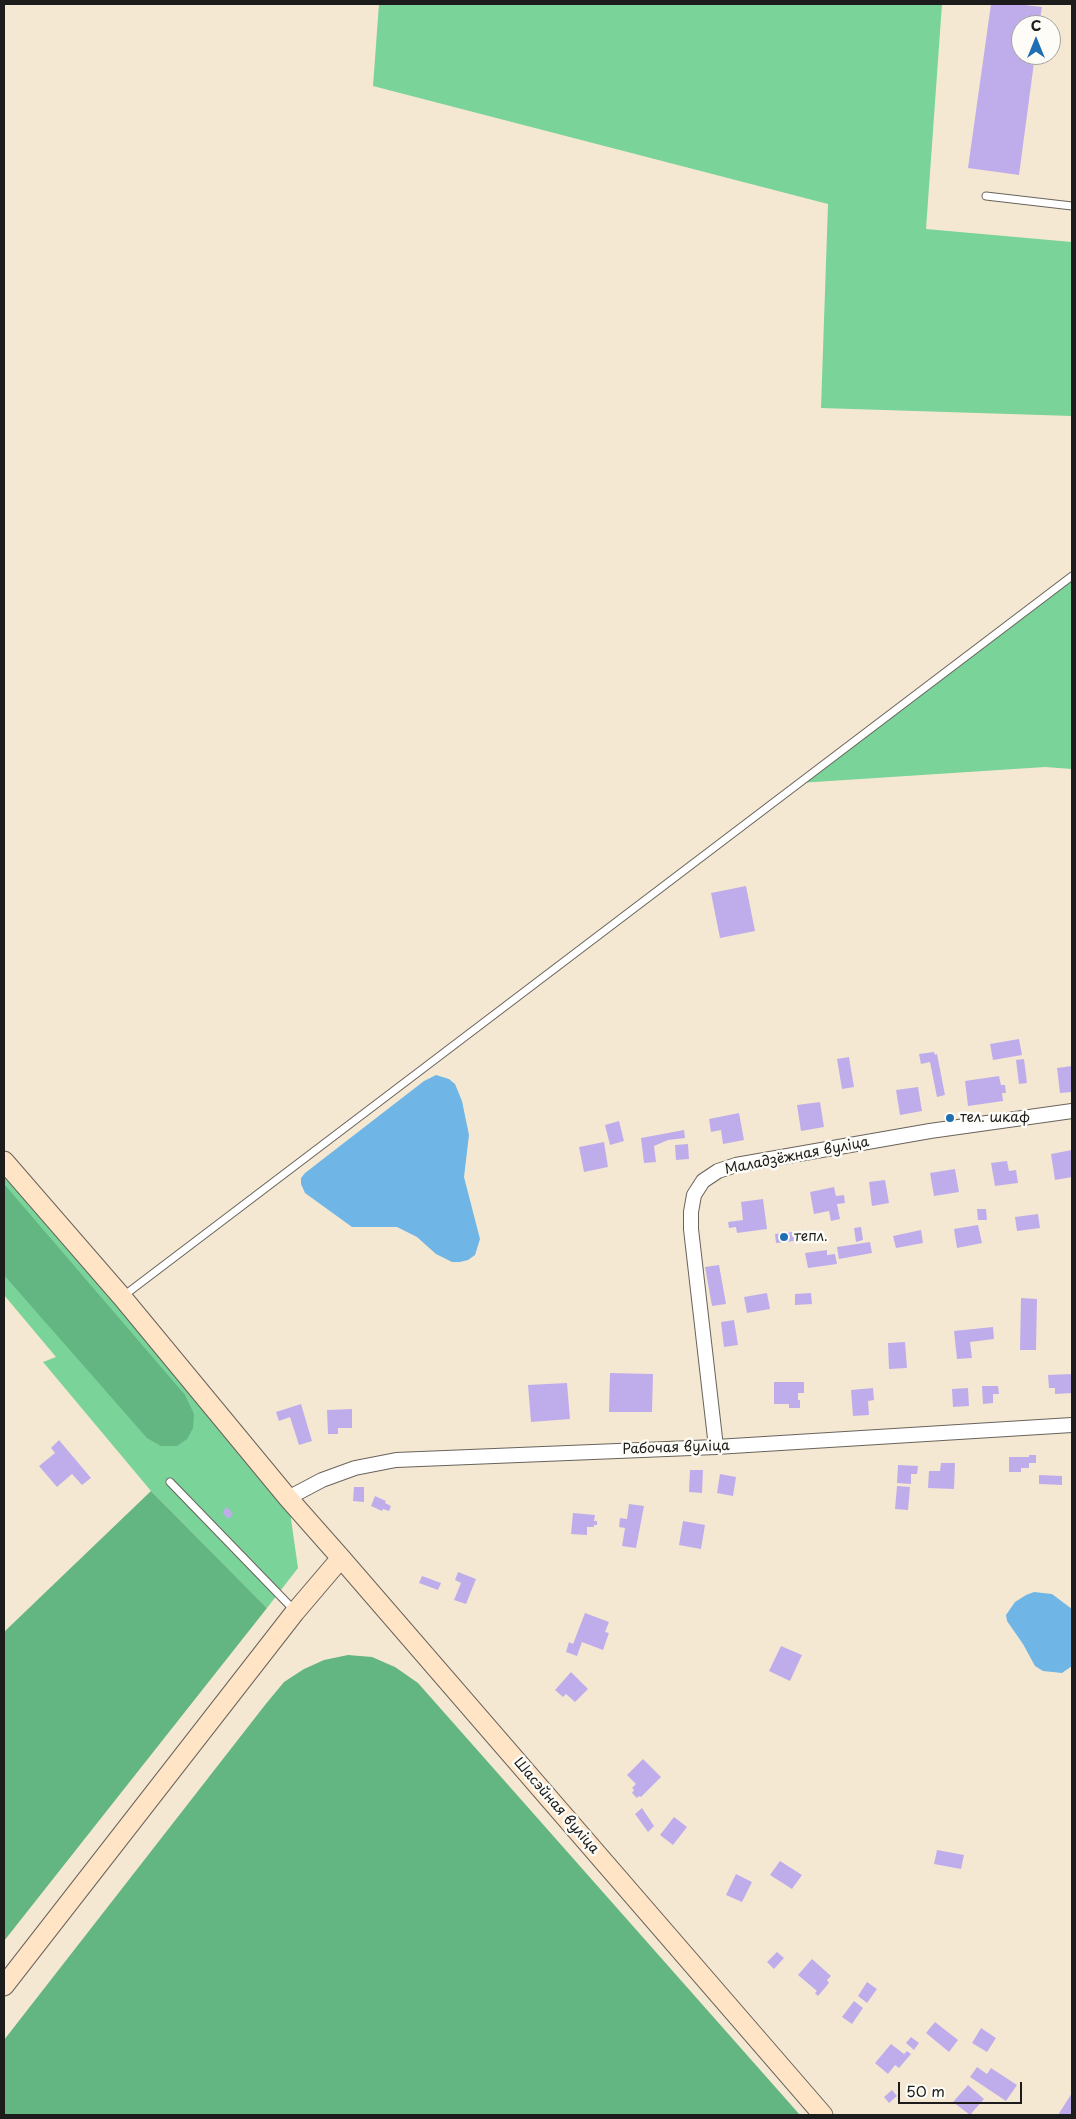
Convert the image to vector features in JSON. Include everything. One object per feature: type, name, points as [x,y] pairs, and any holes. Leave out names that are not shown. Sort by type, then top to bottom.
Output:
[{"type":"main road","name":"Шасэйная вуліца","points":[[4,1161],[122,1297],[288,1498],[823,2115]]},
{"type":"main road","points":[[4,1986],[295,1612],[341,1558]]},
{"type":"street","name":"Маладзёжная вуліца","points":[[716,1447],[691,1229],[694,1195],[703,1180],[718,1171],[736,1165],[930,1131],[1072,1111]]},
{"type":"street","name":"Рабочая вуліца","points":[[288,1498],[322,1480],[355,1468],[396,1460],[716,1447],[1072,1425]]},
{"type":"lane","points":[[986,196],[1072,206]]},
{"type":"lane","points":[[122,1297],[1072,576]]},
{"type":"lane","points":[[170,1482],[295,1612]]},
{"type":"green space","points":[[379,4],[942,4],[926,229],[1072,242],[1072,416],[821,408],[828,204],[373,86]]},
{"type":"green space","points":[[1072,576],[1072,769],[1045,767],[799,783]]},
{"type":"green space","points":[[4,1161],[288,1498],[298,1568],[267,1608],[151,1491],[43,1362],[56,1357],[4,1295]]},
{"type":"green space","points":[[4,1184],[185,1395],[194,1414],[193,1428],[187,1439],[177,1446],[161,1446],[147,1438],[4,1275]]},
{"type":"green space","points":[[151,1491],[267,1608],[4,1941],[4,1632]]},
{"type":"green space","points":[[348,1655],[372,1657],[395,1667],[418,1683],[800,2115],[4,2115],[4,2040],[284,1682],[304,1669],[324,1660]]},
{"type":"water","points":[[436,1075],[449,1079],[455,1084],[462,1101],[469,1135],[464,1177],[480,1239],[475,1255],[468,1260],[460,1262],[452,1262],[436,1254],[417,1237],[397,1227],[352,1227],[305,1193],[301,1184],[301,1178],[305,1173],[424,1081]]},
{"type":"water","points":[[1034,1592],[1052,1594],[1072,1609],[1072,1666],[1062,1673],[1043,1671],[1035,1666],[1007,1621],[1006,1615],[1015,1602]]},
{"type":"building","points":[[991,4],[1042,7],[1041,15],[1011,15],[1011,65],[1034,65],[1019,175],[968,168]]},
{"type":"building","points":[[746,886],[755,931],[720,938],[711,893]]},
{"type":"building","points":[[1019,1039],[1022,1055],[993,1060],[990,1044]]},
{"type":"building","points":[[934,1052],[935,1055],[937,1054],[945,1095],[937,1097],[930,1062],[921,1064],[919,1054]]},
{"type":"building","points":[[849,1057],[854,1087],[842,1089],[837,1059]]},
{"type":"building","points":[[1024,1059],[1027,1083],[1019,1084],[1016,1060]]},
{"type":"building","points":[[1072,1066],[1072,1092],[1060,1093],[1057,1068]]},
{"type":"building","points":[[999,1076],[1001,1085],[1005,1085],[1006,1093],[1002,1093],[1003,1101],[968,1106],[965,1081]]},
{"type":"building","points":[[918,1087],[922,1111],[900,1115],[896,1090]]},
{"type":"building","points":[[820,1102],[824,1127],[801,1131],[797,1105]]},
{"type":"building","points":[[739,1113],[744,1140],[723,1144],[721,1130],[711,1132],[709,1119]]},
{"type":"building","points":[[619,1121],[624,1141],[610,1145],[605,1125]]},
{"type":"building","points":[[684,1130],[685,1138],[668,1140],[654,1146],[656,1162],[644,1163],[641,1138]]},
{"type":"building","points":[[604,1142],[608,1167],[584,1172],[579,1147]]},
{"type":"building","points":[[688,1144],[689,1159],[676,1160],[675,1145]]},
{"type":"building","points":[[1072,1150],[1072,1177],[1055,1180],[1051,1154]]},
{"type":"building","points":[[1007,1161],[1009,1171],[1016,1170],[1018,1183],[995,1186],[991,1163]]},
{"type":"building","points":[[955,1169],[959,1192],[934,1196],[930,1173]]},
{"type":"building","points":[[885,1180],[889,1203],[872,1206],[869,1182]]},
{"type":"building","points":[[834,1187],[836,1196],[844,1195],[845,1203],[837,1204],[840,1219],[831,1221],[829,1211],[814,1214],[810,1192]]},
{"type":"building","points":[[763,1199],[767,1229],[737,1233],[736,1227],[729,1228],[728,1222],[743,1220],[741,1202]]},
{"type":"building","points":[[977,1209],[986,1209],[987,1220],[978,1220]]},
{"type":"building","points":[[1038,1214],[1040,1228],[1017,1231],[1015,1217]]},
{"type":"building","points":[[978,1225],[982,1243],[957,1248],[954,1229]]},
{"type":"building","points":[[861,1227],[863,1240],[856,1242],[854,1228]]},
{"type":"building","points":[[921,1230],[923,1243],[896,1248],[893,1236]]},
{"type":"building","name":"тепл.","points":[[793,1232],[794,1241],[776,1243],[775,1234]]},
{"type":"building","points":[[870,1242],[872,1253],[839,1259],[837,1247]]},
{"type":"building","points":[[827,1250],[827,1255],[835,1254],[837,1264],[808,1268],[805,1253]]},
{"type":"building","points":[[719,1265],[726,1304],[712,1306],[705,1267]]},
{"type":"building","points":[[767,1293],[770,1309],[747,1313],[744,1297]]},
{"type":"building","points":[[811,1293],[812,1304],[795,1305],[795,1294]]},
{"type":"building","points":[[1021,1298],[1037,1299],[1036,1350],[1020,1350]]},
{"type":"building","points":[[734,1320],[738,1345],[724,1347],[721,1322]]},
{"type":"building","points":[[993,1327],[994,1339],[970,1342],[972,1358],[957,1359],[954,1331]]},
{"type":"building","points":[[905,1342],[907,1368],[889,1369],[888,1343]]},
{"type":"building","points":[[610,1373],[653,1374],[652,1412],[609,1412]]},
{"type":"building","points":[[1072,1374],[1072,1393],[1055,1394],[1055,1388],[1049,1388],[1048,1375]]},
{"type":"building","points":[[774,1382],[804,1382],[804,1393],[798,1393],[800,1408],[789,1408],[789,1404],[774,1404]]},
{"type":"building","points":[[567,1383],[570,1419],[531,1422],[528,1385]]},
{"type":"building","points":[[982,1386],[998,1386],[999,1394],[993,1394],[993,1403],[983,1404]]},
{"type":"building","points":[[873,1388],[874,1400],[868,1401],[869,1415],[853,1416],[851,1390]]},
{"type":"building","points":[[968,1388],[969,1406],[953,1407],[952,1389]]},
{"type":"building","points":[[301,1404],[312,1441],[299,1445],[290,1417],[279,1421],[276,1412]]},
{"type":"building","points":[[352,1409],[352,1428],[338,1428],[338,1434],[328,1434],[327,1410]]},
{"type":"building","points":[[59,1440],[91,1478],[82,1485],[72,1474],[57,1487],[39,1466],[55,1453],[51,1448]]},
{"type":"building","points":[[1029,1455],[1036,1455],[1036,1463],[1029,1463],[1029,1468],[1021,1468],[1021,1472],[1009,1472],[1009,1457],[1029,1457]]},
{"type":"building","points":[[941,1463],[955,1463],[954,1489],[928,1488],[929,1471],[940,1471]]},
{"type":"building","points":[[898,1465],[918,1466],[917,1474],[911,1474],[911,1484],[897,1483]]},
{"type":"building","points":[[690,1470],[703,1470],[702,1493],[689,1492]]},
{"type":"building","points":[[720,1474],[736,1477],[733,1496],[717,1493]]},
{"type":"building","points":[[1039,1475],[1062,1476],[1062,1485],[1039,1484]]},
{"type":"building","points":[[897,1486],[910,1487],[908,1510],[895,1509]]},
{"type":"building","points":[[354,1487],[364,1487],[364,1502],[353,1501]]},
{"type":"building","points":[[375,1496],[386,1501],[385,1503],[391,1506],[389,1511],[383,1509],[382,1511],[371,1506]]},
{"type":"building","points":[[629,1504],[644,1506],[636,1548],[622,1546],[625,1528],[619,1527],[620,1518],[627,1519]]},
{"type":"building","points":[[227,1507],[233,1514],[228,1519],[222,1512]]},
{"type":"building","points":[[573,1513],[595,1515],[594,1521],[597,1521],[597,1525],[587,1527],[587,1535],[571,1534]]},
{"type":"building","points":[[683,1521],[705,1525],[701,1549],[679,1545]]},
{"type":"building","points":[[458,1572],[476,1579],[466,1604],[454,1600],[461,1583],[455,1580]]},
{"type":"building","points":[[422,1576],[441,1583],[438,1590],[419,1583]]},
{"type":"building","points":[[585,1613],[609,1622],[605,1632],[609,1633],[603,1650],[582,1642],[577,1656],[566,1652],[569,1642],[573,1644]]},
{"type":"building","points":[[781,1646],[802,1655],[790,1681],[769,1671]]},
{"type":"building","points":[[571,1672],[588,1689],[575,1702],[566,1694],[563,1697],[555,1690]]},
{"type":"building","points":[[643,1759],[661,1777],[641,1797],[637,1798],[632,1793],[634,1790],[632,1788],[636,1784],[627,1775]]},
{"type":"building","points":[[642,1808],[654,1826],[648,1832],[635,1814]]},
{"type":"building","points":[[674,1817],[687,1827],[673,1845],[660,1835]]},
{"type":"building","points":[[937,1850],[964,1855],[961,1869],[934,1864]]},
{"type":"building","points":[[780,1861],[802,1875],[792,1889],[770,1875]]},
{"type":"building","points":[[736,1874],[752,1882],[742,1902],[726,1895]]},
{"type":"building","points":[[777,1952],[784,1958],[774,1969],[767,1962]]},
{"type":"building","points":[[812,1959],[831,1976],[827,1980],[829,1983],[818,1996],[815,1993],[817,1991],[798,1975]]},
{"type":"building","points":[[867,1982],[877,1989],[867,2003],[858,1996]]},
{"type":"building","points":[[854,2001],[863,2008],[852,2024],[842,2017]]},
{"type":"building","points":[[935,2022],[958,2040],[949,2052],[926,2033]]},
{"type":"building","points":[[981,2028],[996,2038],[987,2052],[972,2043]]},
{"type":"building","points":[[911,2037],[919,2043],[914,2050],[906,2043]]},
{"type":"building","points":[[891,2044],[904,2054],[907,2051],[911,2054],[899,2068],[895,2065],[888,2074],[875,2063]]},
{"type":"building","points":[[977,2067],[987,2074],[991,2068],[1017,2085],[1006,2101],[970,2077]]},
{"type":"building","points":[[968,2085],[984,2099],[970,2115],[953,2102]]},
{"type":"building","points":[[892,2090],[897,2096],[889,2103],[884,2097]]},
{"type":"building","points":[[1072,2093],[1072,2115],[1058,2115]]},
{"type":"place","name":"тел. шкаф","points":[[950,1118]]},
{"type":"place","name":"тепл.","points":[[784,1237]]}]
